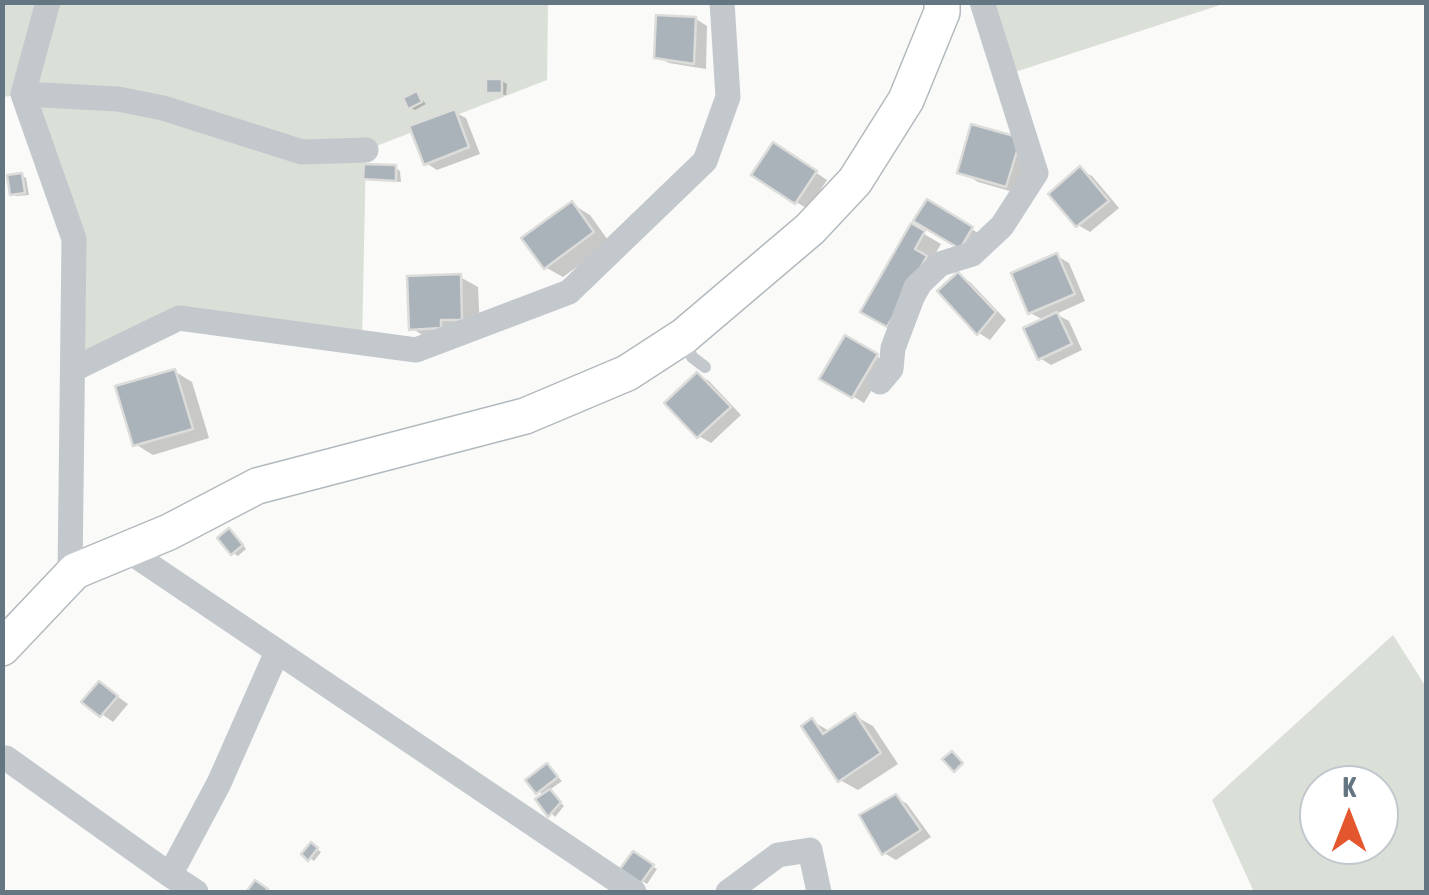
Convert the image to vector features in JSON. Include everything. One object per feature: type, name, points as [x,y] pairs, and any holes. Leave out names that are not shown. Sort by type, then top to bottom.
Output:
[{"type":"street","points":[[48,2],[24,94],[74,240],[70,576]]},
{"type":"street","points":[[74,369],[180,318],[416,350],[569,292],[705,161],[728,97],[722,2]]},
{"type":"street","points":[[880,382],[891,369],[892,348],[916,287],[940,264],[972,254],[1002,226],[1036,173],[982,2]]},
{"type":"street","points":[[2,648],[70,576],[169,532],[257,486],[525,416],[627,373],[684,336],[810,229],[855,181],[906,100],[943,6]]},
{"type":"street","points":[[24,94],[118,99],[148,105],[302,152],[366,150]]},
{"type":"street","points":[[126,550],[634,892]]},
{"type":"street","points":[[170,875],[220,782],[278,652]]},
{"type":"street","points":[[6,758],[196,892]]},
{"type":"street","points":[[728,892],[778,855],[810,850],[819,892]]},
{"type":"lane","points":[[684,336],[692,357],[705,368]]},
{"type":"shaded area","points":[[982,2],[1226,3],[1006,75]]},
{"type":"shaded area","points":[[2,3],[548,3],[547,80],[366,150],[362,342],[180,318],[74,369],[74,239],[23,94],[3,97]]},
{"type":"shaded area","points":[[1393,635],[1426,687],[1426,892],[1254,892],[1212,800]]},
{"type":"building","points":[[656,15],[696,17],[694,64],[654,58]]},
{"type":"building","points":[[486,79],[502,79],[502,93],[486,93]]},
{"type":"building","points":[[417,91],[422,102],[408,109],[403,98]]},
{"type":"building","points":[[455,109],[469,147],[424,165],[409,126]]},
{"type":"building","points":[[971,124],[1021,138],[1006,187],[957,173]]},
{"type":"building","points":[[773,142],[817,171],[795,204],[751,175]]},
{"type":"building","points":[[364,164],[396,165],[396,181],[363,179]]},
{"type":"building","points":[[1080,166],[1109,201],[1076,227],[1048,194]]},
{"type":"building","points":[[22,173],[25,193],[10,195],[7,175]]},
{"type":"building","points":[[927,199],[973,227],[960,249],[913,221]]},
{"type":"building","points":[[572,201],[594,232],[544,269],[521,238]]},
{"type":"building","points":[[911,223],[925,231],[915,249],[927,256],[887,327],[860,312]]},
{"type":"building","points":[[1057,253],[1075,294],[1028,314],[1011,273]]},
{"type":"building","points":[[958,272],[996,312],[977,335],[937,291]]},
{"type":"building","points":[[461,274],[462,320],[441,320],[441,328],[409,330],[407,276]]},
{"type":"building","points":[[1057,312],[1072,344],[1038,360],[1023,328]]},
{"type":"building","points":[[845,335],[878,354],[852,398],[819,379]]},
{"type":"building","points":[[175,369],[193,429],[133,446],[115,386]]},
{"type":"building","points":[[697,372],[731,407],[697,438],[664,403]]},
{"type":"building","points":[[229,528],[243,545],[231,555],[217,538]]},
{"type":"building","points":[[99,681],[118,696],[100,717],[81,702]]},
{"type":"building","points":[[855,713],[881,753],[838,782],[801,726],[812,718],[823,734]]},
{"type":"building","points":[[952,751],[963,763],[954,772],[942,759]]},
{"type":"building","points":[[547,763],[558,777],[536,794],[525,780]]},
{"type":"building","points":[[550,789],[561,802],[548,817],[535,799]]},
{"type":"building","points":[[896,794],[921,830],[882,855],[859,815]]},
{"type":"building","points":[[311,842],[318,848],[308,861],[301,854]]},
{"type":"building","points":[[633,851],[654,865],[641,883],[620,869]]},
{"type":"building","points":[[255,880],[268,889],[246,892]]}]
